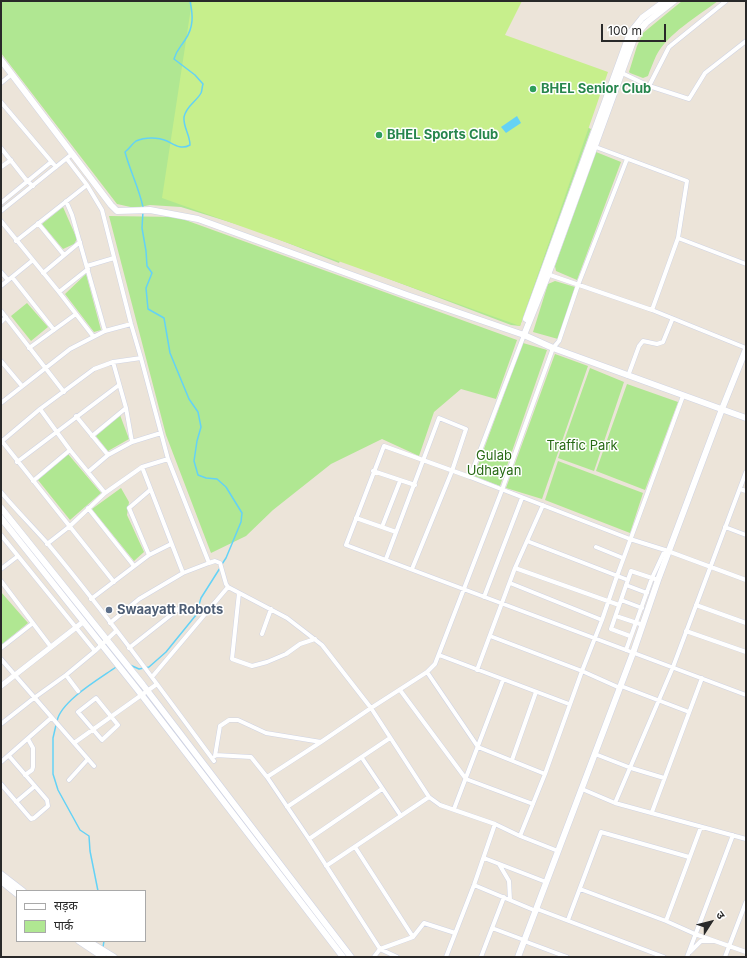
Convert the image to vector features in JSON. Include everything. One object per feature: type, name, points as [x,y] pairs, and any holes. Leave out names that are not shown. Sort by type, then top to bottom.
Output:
[{"type":"main road","points":[[619,72],[630,33],[642,18],[665,1]]},
{"type":"main road","points":[[522,334],[546,273],[619,72],[635,36],[646,23],[674,1]]},
{"type":"main road","points":[[1,60],[117,211],[138,212],[150,210],[198,219],[407,295],[522,334],[553,348],[746,418]]},
{"type":"main road","points":[[518,957],[633,653],[643,625],[655,579],[746,348]]},
{"type":"main road","points":[[1,508],[119,662],[128,678],[145,693]]},
{"type":"main road","points":[[1,518],[83,622],[104,642]]},
{"type":"main road","points":[[119,662],[134,674],[145,693],[293,886],[351,957]]},
{"type":"main road","points":[[1,874],[22,890]]},
{"type":"main road","points":[[1,881],[16,893]]},
{"type":"main road","points":[[293,886],[343,957]]},
{"type":"main road","points":[[90,945],[114,957]]},
{"type":"main road","points":[[90,945],[103,957]]},
{"type":"street","points":[[649,86],[669,47],[726,1]]},
{"type":"street","points":[[619,72],[649,86],[689,99],[705,73],[746,41]]},
{"type":"street","points":[[1,83],[12,74]]},
{"type":"street","points":[[1,102],[56,167]]},
{"type":"street","points":[[592,146],[687,181],[678,238],[652,310]]},
{"type":"street","points":[[1,148],[27,181],[33,186]]},
{"type":"street","points":[[51,162],[1,204],[3,210],[72,154]]},
{"type":"street","points":[[67,159],[87,185],[102,210],[168,459],[209,563]]},
{"type":"street","points":[[267,777],[427,672],[435,664],[502,490],[553,348],[559,341],[578,285],[627,159]]},
{"type":"street","points":[[1,167],[11,160]]},
{"type":"street","points":[[16,241],[87,185]]},
{"type":"street","points":[[66,201],[72,215],[105,331]]},
{"type":"street","points":[[1,221],[93,336]]},
{"type":"street","points":[[38,223],[64,255]]},
{"type":"street","points":[[678,238],[746,264]]},
{"type":"street","points":[[43,273],[80,242]]},
{"type":"street","points":[[59,292],[87,268],[114,258]]},
{"type":"street","points":[[1,286],[33,260]]},
{"type":"street","points":[[1,272],[8,280]]},
{"type":"street","points":[[546,273],[652,310],[672,320],[746,348]]},
{"type":"street","points":[[12,277],[54,330]]},
{"type":"street","points":[[1,311],[64,392]]},
{"type":"street","points":[[29,348],[76,314]]},
{"type":"street","points":[[1,322],[6,317]]},
{"type":"street","points":[[628,376],[639,346],[643,341],[656,344],[663,342],[672,320]]},
{"type":"street","points":[[1,403],[70,349],[105,331],[131,324]]},
{"type":"street","points":[[470,477],[522,334]]},
{"type":"street","points":[[114,582],[1,441],[40,409],[94,369],[113,362],[141,358]]},
{"type":"street","points":[[1,361],[22,386]]},
{"type":"street","points":[[113,362],[126,408],[132,442]]},
{"type":"street","points":[[1,370],[5,366]]},
{"type":"street","points":[[17,462],[119,385]]},
{"type":"street","points":[[520,836],[545,774],[569,704],[595,639],[623,558],[683,396]]},
{"type":"street","points":[[92,436],[126,408]]},
{"type":"street","points":[[40,409],[56,432],[105,493]]},
{"type":"street","points":[[76,416],[108,455]]},
{"type":"street","points":[[386,559],[439,418],[466,429],[452,471],[412,569]]},
{"type":"street","points":[[88,472],[108,455],[132,442],[161,433]]},
{"type":"street","points":[[746,580],[630,539],[470,477],[384,446],[373,471],[346,544],[746,695]]},
{"type":"street","points":[[33,481],[70,450]]},
{"type":"street","points":[[47,544],[70,526],[105,493],[142,467],[168,459]]},
{"type":"street","points":[[142,467],[183,573]]},
{"type":"street","points":[[373,471],[414,485]]},
{"type":"street","points":[[615,803],[673,667],[746,472]]},
{"type":"street","points":[[382,527],[400,480]]},
{"type":"street","points":[[740,489],[746,491]]},
{"type":"street","points":[[149,555],[129,508],[150,490]]},
{"type":"street","points":[[1,492],[47,544],[91,598],[148,671],[214,761],[220,726],[229,720],[238,720],[266,733],[321,742]]},
{"type":"street","points":[[1,502],[5,497]]},
{"type":"street","points":[[484,597],[522,498]]},
{"type":"street","points":[[478,670],[515,568],[543,505]]},
{"type":"street","points":[[88,508],[134,566]]},
{"type":"street","points":[[356,518],[396,532]]},
{"type":"street","points":[[725,527],[746,535]]},
{"type":"street","points":[[1,535],[95,651]]},
{"type":"street","points":[[527,541],[628,580]]},
{"type":"street","points":[[91,598],[149,555],[171,544]]},
{"type":"street","points":[[596,547],[623,558]]},
{"type":"street","points":[[1,569],[18,556]]},
{"type":"street","points":[[110,622],[139,599],[183,573],[215,561],[220,563],[227,586],[287,618],[322,645],[371,708],[429,797],[440,805],[495,824],[558,851]]},
{"type":"street","points":[[515,568],[608,601],[620,602],[642,608]]},
{"type":"street","points":[[626,650],[647,593],[655,579],[632,571],[611,629],[630,636]]},
{"type":"street","points":[[1,581],[51,647]]},
{"type":"street","points":[[510,583],[602,620]]},
{"type":"street","points":[[626,585],[647,593]]},
{"type":"street","points":[[152,677],[227,586]]},
{"type":"street","points":[[239,593],[232,659],[252,666],[267,662],[286,654],[300,644],[315,639]]},
{"type":"street","points":[[696,605],[746,623]]},
{"type":"street","points":[[129,648],[181,607]]},
{"type":"street","points":[[262,634],[271,609]]},
{"type":"street","points":[[616,616],[643,625]]},
{"type":"street","points":[[1,686],[83,622]]},
{"type":"street","points":[[1,648],[33,623]]},
{"type":"street","points":[[686,630],[746,652]]},
{"type":"street","points":[[1,724],[66,675],[116,631]]},
{"type":"street","points":[[490,636],[582,670],[620,687],[689,712]]},
{"type":"street","points":[[439,655],[569,704]]},
{"type":"street","points":[[1,659],[94,766]]},
{"type":"street","points":[[427,672],[478,747],[545,774]]},
{"type":"street","points":[[66,675],[78,691]]},
{"type":"street","points":[[652,812],[702,678]]},
{"type":"street","points":[[454,809],[503,680]]},
{"type":"street","points":[[74,743],[157,684]]},
{"type":"street","points":[[400,690],[466,779],[533,804]]},
{"type":"street","points":[[512,760],[536,692]]},
{"type":"street","points":[[96,698],[118,725],[102,740],[92,729],[78,712],[96,698]]},
{"type":"street","points":[[1,762],[52,719]]},
{"type":"street","points":[[286,807],[390,738]]},
{"type":"street","points":[[26,775],[32,770],[33,767],[33,748],[28,739]]},
{"type":"street","points":[[595,754],[630,768],[664,778]]},
{"type":"street","points":[[215,755],[251,757],[267,777],[309,839],[380,949],[397,957]]},
{"type":"street","points":[[1,784],[29,818],[34,818],[48,804],[47,800],[9,756]]},
{"type":"street","points":[[362,758],[401,816]]},
{"type":"street","points":[[69,780],[88,759]]},
{"type":"street","points":[[16,802],[35,786]]},
{"type":"street","points":[[309,839],[382,789]]},
{"type":"street","points":[[582,789],[615,803],[746,839]]},
{"type":"street","points":[[326,866],[429,797]]},
{"type":"street","points":[[446,957],[484,858],[495,824]]},
{"type":"street","points":[[666,921],[700,827]]},
{"type":"street","points":[[568,920],[601,832],[689,857]]},
{"type":"street","points":[[688,955],[733,836]]},
{"type":"street","points":[[355,847],[413,937]]},
{"type":"street","points":[[484,858],[546,882]]},
{"type":"street","points":[[499,864],[509,881],[510,900]]},
{"type":"street","points":[[474,885],[510,900],[568,920],[652,955],[664,957]]},
{"type":"street","points":[[580,889],[746,952]]},
{"type":"street","points":[[481,957],[504,897]]},
{"type":"street","points":[[726,957],[746,902]]},
{"type":"street","points":[[374,957],[380,949],[413,937],[424,922],[455,933]]},
{"type":"street","points":[[492,928],[524,940],[559,956],[567,957]]},
{"type":"street","points":[[688,955],[701,941],[717,941]]},
{"type":"green space","name":"BHEL Sports Club","points":[[1,1],[271,1],[566,117],[591,129],[520,326],[511,325],[360,268],[351,235],[339,263],[252,229],[181,207],[150,205],[135,208],[117,204],[1,53]]},
{"type":"green space","name":"BHEL Sports Club","points":[[192,1],[522,1],[505,35],[608,72],[520,326],[162,198]]},
{"type":"green space","points":[[682,1],[718,1],[675,33],[668,40],[656,56],[648,76],[643,78],[630,73],[629,72],[637,46],[643,33]]},
{"type":"green space","points":[[596,152],[621,162],[577,280],[556,271],[555,266]]},
{"type":"green space","points":[[63,207],[77,239],[74,244],[63,249],[42,224]]},
{"type":"green space","points":[[109,216],[177,217],[517,340],[496,399],[461,389],[434,412],[419,456],[382,439],[331,464],[273,510],[246,536],[211,553],[166,435]]},
{"type":"green space","points":[[86,274],[101,330],[94,332],[65,294]]},
{"type":"green space","points":[[555,281],[575,287],[558,339],[533,332],[548,284]]},
{"type":"green space","points":[[27,303],[48,327],[31,341],[11,316]]},
{"type":"green space","name":"Gulab Udhayan","points":[[523,343],[547,350],[500,486],[474,476]]},
{"type":"green space","points":[[555,354],[588,366],[542,499],[506,488]]},
{"type":"green space","name":"Traffic Park","points":[[590,368],[624,382],[594,471],[558,458]]},
{"type":"green space","points":[[627,384],[678,402],[645,490],[596,471]]},
{"type":"green space","points":[[120,415],[129,439],[108,451],[96,436]]},
{"type":"green space","points":[[68,454],[101,493],[70,520],[38,480]]},
{"type":"green space","points":[[558,461],[643,493],[630,533],[545,500]]},
{"type":"green space","points":[[121,488],[129,502],[127,515],[144,552],[134,561],[92,509]]},
{"type":"green space","points":[[1,592],[28,623],[1,645]]},
{"type":"water","points":[[517,116],[521,123],[506,133],[501,127]]},
{"type":"waterway","points":[[143,207],[125,152],[136,141],[147,138],[156,138],[181,147],[190,145],[184,117],[189,107],[201,93],[203,84],[195,75],[174,59],[177,51],[190,30],[192,16],[190,1]]},
{"type":"waterway","points":[[143,211],[142,228],[147,266],[152,273],[146,288],[148,309],[164,318],[170,353],[189,399],[198,412],[201,427],[194,461],[198,475],[206,478],[217,479],[226,487],[242,513],[241,522],[222,564]]},
{"type":"waterway","points":[[130,665],[139,669],[149,667],[166,652],[196,615],[201,598],[220,568]]},
{"type":"waterway","points":[[57,721],[60,713],[73,698],[116,667]]},
{"type":"waterway","points":[[56,725],[53,738],[53,774],[58,790],[80,830],[89,836],[90,851],[98,890]]},
{"type":"waterway","points":[[103,947],[104,942]]},
{"type":"place","name":"BHEL Senior Club","points":[[533,89]]},
{"type":"place","name":"BHEL Sports Club","points":[[379,135]]},
{"type":"place","name":"Swaayatt Robots","points":[[109,610]]}]
